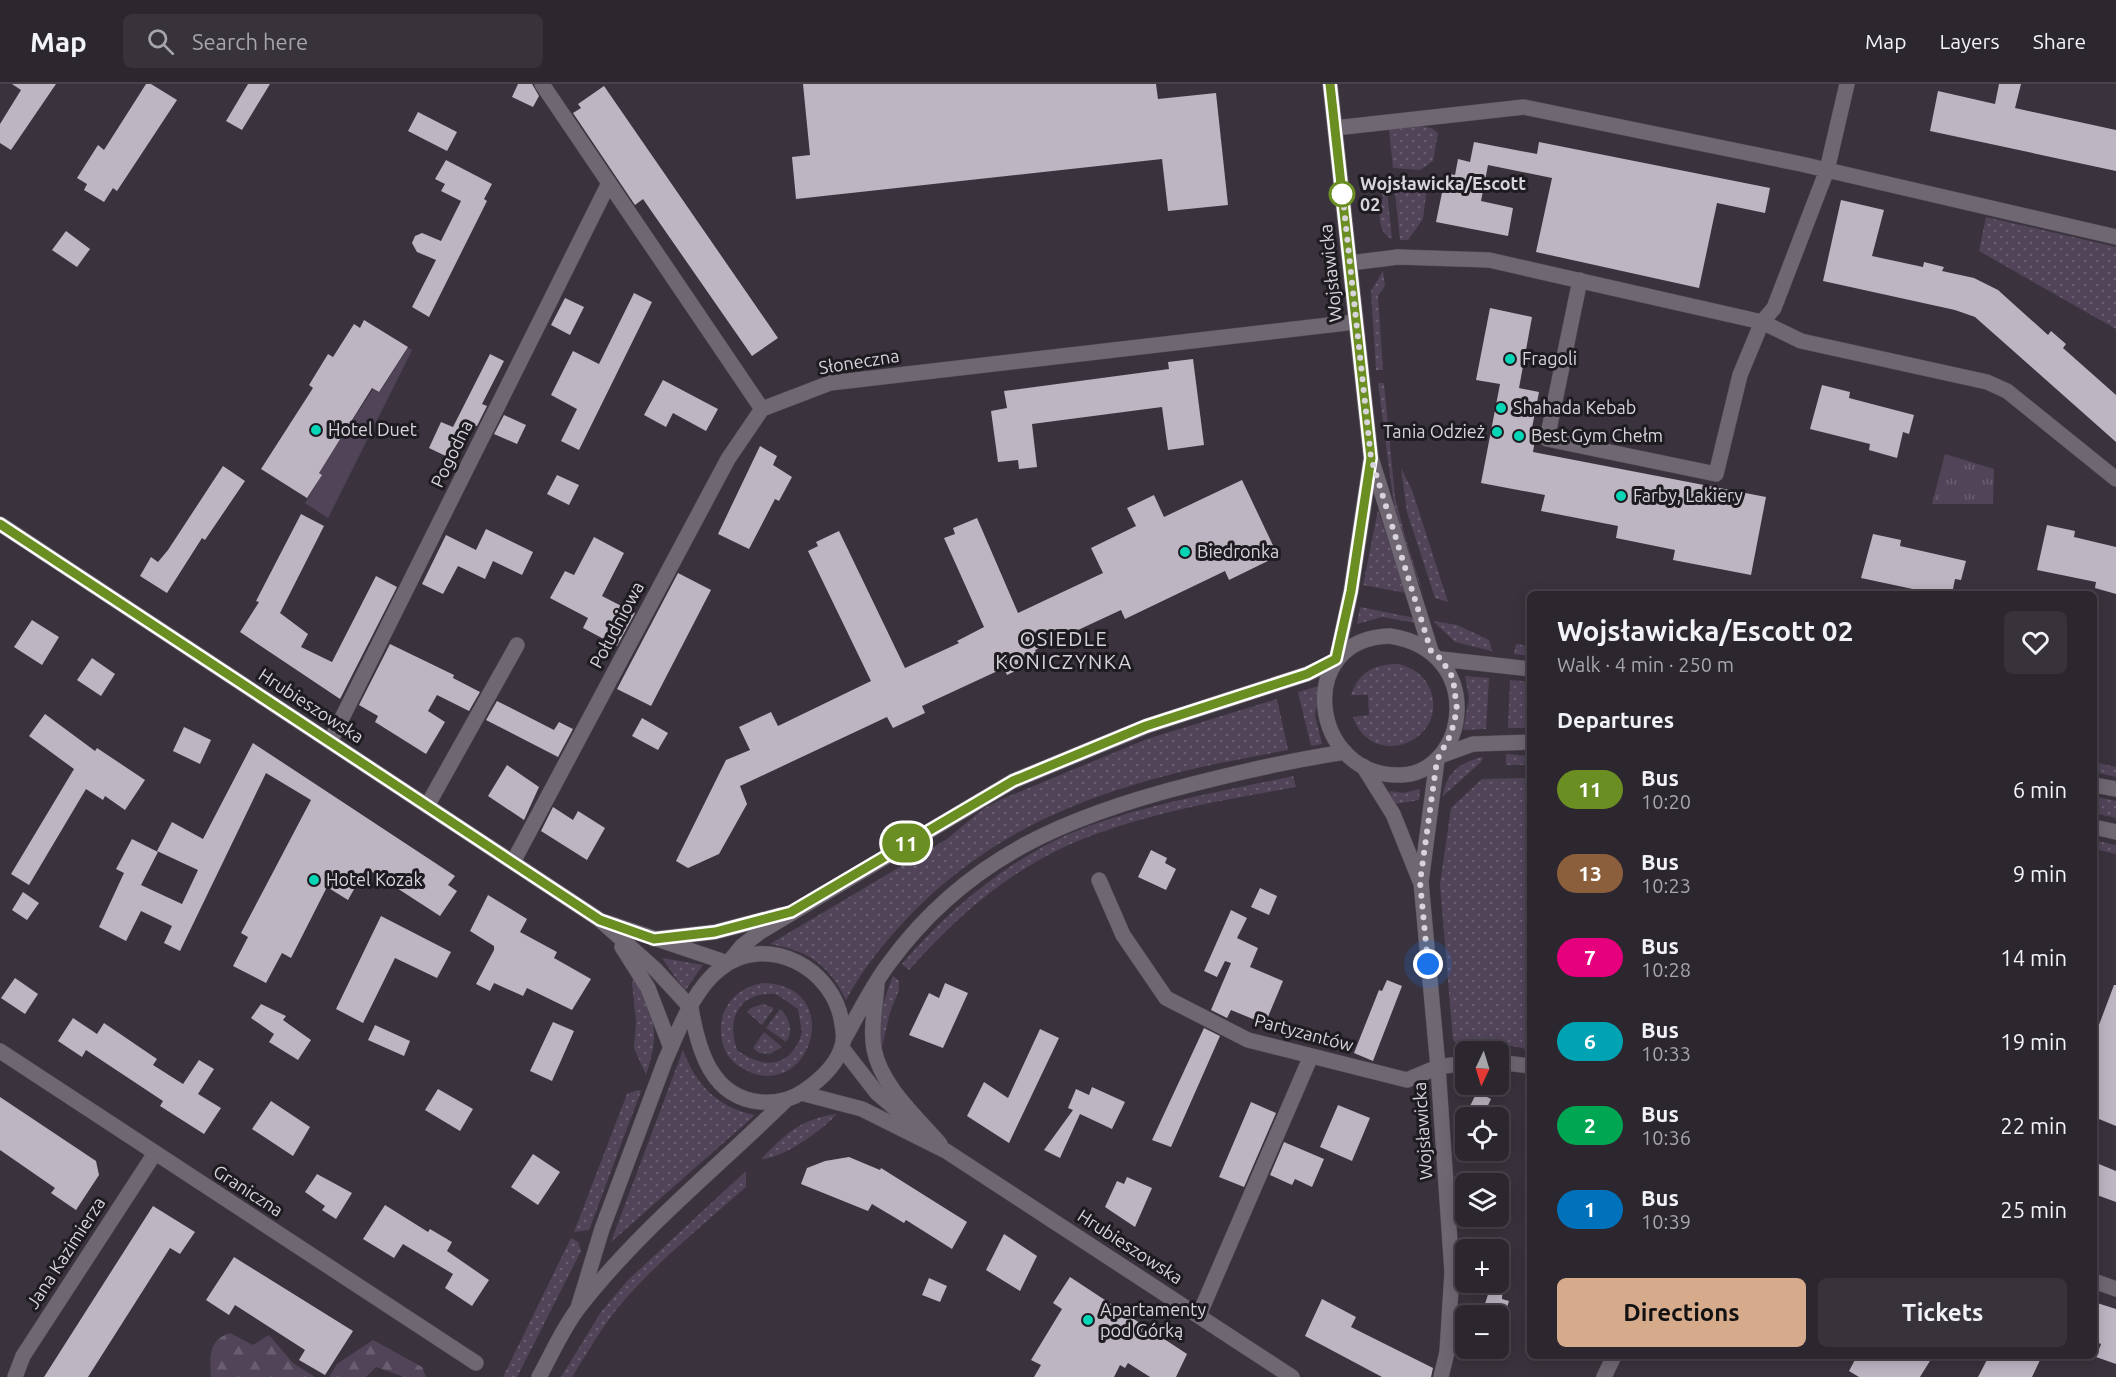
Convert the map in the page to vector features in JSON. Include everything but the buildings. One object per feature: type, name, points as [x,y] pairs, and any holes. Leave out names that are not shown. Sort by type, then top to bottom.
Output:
[{"type":"street","points":[[542,84],[762,409]]},
{"type":"street","name":"Wojsławicka","points":[[1330,84],[1371,458],[1436,655]]},
{"type":"street","points":[[1580,280],[1547,439],[1716,474],[1740,375],[1762,322],[1774,308],[1827,170],[1846,84]]},
{"type":"street","points":[[1335,128],[1524,107],[1827,170],[2116,237]]},
{"type":"street","name":"Pogodna","points":[[330,742],[609,183]]},
{"type":"street","points":[[1350,263],[1398,257],[1489,260],[1762,322],[1801,341],[1987,382],[2007,391],[2116,479]]},
{"type":"street","name":"Słoneczna","points":[[762,409],[830,383],[1355,322]]},
{"type":"street","name":"Południowa","points":[[513,862],[728,459],[762,409]]},
{"type":"street","name":"Wojsławicka","points":[[1336,659],[1351,591],[1371,458]]},
{"type":"street","name":"Hrubieszowska","points":[[0,524],[600,920]]},
{"type":"street","points":[[539,1377],[578,1308],[602,1229],[671,1048],[691,1008],[709,980],[742,946],[791,912],[1013,781],[1124,735],[1288,681],[1336,659],[1359,642],[1382,636],[1417,642],[1436,655],[1453,678],[1457,710],[1454,726],[1438,758]]},
{"type":"street","points":[[427,806],[517,645]]},
{"type":"street","points":[[1436,655],[1527,669]]},
{"type":"street","points":[[1336,659],[1325,693],[1324,714],[1330,734],[1345,752],[1363,766],[1385,774],[1406,775],[1421,770],[1438,758],[1473,744],[1527,742]]},
{"type":"street","points":[[578,1308],[664,1214],[786,1100],[801,1093],[824,1075],[843,1045],[877,981],[907,941],[949,898],[1003,856],[1048,831],[1081,817],[1158,793],[1260,767],[1345,752]]},
{"type":"street","name":"Wojsławicka","points":[[1438,758],[1420,882],[1438,1067],[1452,1272],[1447,1352],[1441,1377]]},
{"type":"street","name":"Wojsławicka","points":[[1363,766],[1393,814],[1420,882]]},
{"type":"street","points":[[2097,785],[2116,789]]},
{"type":"street","points":[[2097,828],[2116,832]]},
{"type":"street","name":"Partyzantów","points":[[1099,880],[1123,935],[1166,998],[1248,1040],[1407,1080],[1438,1067],[1455,1065]]},
{"type":"street","points":[[654,939],[715,932],[791,912]]},
{"type":"street","points":[[600,920],[728,963],[745,957],[768,954],[791,958],[810,969],[821,979],[834,998],[842,1021],[843,1045],[877,1093],[946,1151]]},
{"type":"street","points":[[600,920],[655,969],[691,1008],[702,1055],[718,1082],[745,1099],[766,1102],[786,1100]]},
{"type":"street","points":[[612,932],[648,988],[671,1048]]},
{"type":"street","points":[[877,981],[873,1030],[874,1049],[880,1068],[888,1082],[946,1151]]},
{"type":"street","name":"Graniczna","points":[[0,1051],[476,1363]]},
{"type":"street","points":[[1199,1315],[1311,1056]]},
{"type":"street","points":[[1509,1063],[1527,1066]]},
{"type":"street","points":[[801,1093],[862,1109],[946,1151]]},
{"type":"street","name":"Hrubieszowska","points":[[946,1151],[1292,1377]]},
{"type":"street","name":"Jana Kazimierza","points":[[15,1377],[23,1356],[155,1153]]},
{"type":"street","points":[[2097,1282],[2116,1289]]},
{"type":"street","points":[[1604,1377],[1613,1359]]},
{"type":"green space","points":[[1421,126],[1431,128],[1438,133],[1433,161],[1420,170],[1393,168],[1389,129]]},
{"type":"green space","points":[[1381,182],[1386,183],[1392,239],[1384,232],[1380,222],[1379,199],[1383,199]]},
{"type":"green space","points":[[1394,183],[1427,187],[1423,219],[1408,240],[1400,240]]},
{"type":"green space","points":[[1986,217],[2116,247],[2116,329],[1979,251]]},
{"type":"green space","points":[[1383,271],[1385,286],[1378,296],[1383,370],[1376,370],[1371,291]]},
{"type":"green space","points":[[408,348],[412,350],[328,518],[305,503],[322,475],[319,472],[373,389],[379,393]]},
{"type":"green space","points":[[1378,383],[1384,383],[1395,497],[1424,596],[1403,541],[1393,499]]},
{"type":"green space","points":[[1945,454],[1994,469],[1993,504],[1932,504]]},
{"type":"green space","points":[[1401,468],[1412,490],[1448,602],[1435,598],[1407,512]]},
{"type":"green space","points":[[1378,510],[1406,593],[1363,585]]},
{"type":"green space","points":[[1360,607],[1415,618],[1416,623],[1382,617],[1357,624]]},
{"type":"green space","points":[[1433,621],[1457,625],[1489,640],[1492,651],[1455,642]]},
{"type":"green space","points":[[1516,644],[1527,646],[1527,656],[1514,654]]},
{"type":"green space","points":[[1399,664],[1409,668],[1425,680],[1430,689],[1433,707],[1429,723],[1419,735],[1406,743],[1391,746],[1376,743],[1363,734],[1353,717],[1369,715],[1368,695],[1351,695],[1358,680],[1369,670],[1382,665]]},
{"type":"green space","points":[[1465,676],[1489,678],[1486,729],[1463,730],[1469,698]]},
{"type":"green space","points":[[1510,680],[1527,682],[1527,728],[1508,728]]},
{"type":"green space","points":[[1319,686],[1315,716],[1322,744],[1311,746],[1298,692]]},
{"type":"green space","points":[[1277,699],[1288,750],[1185,771],[1135,784],[1088,800],[1042,820],[997,845],[955,874],[915,910],[877,953],[846,1000],[832,977],[816,961],[796,951],[770,944],[947,839],[983,809],[1002,799],[1147,739]]},
{"type":"green space","points":[[1506,754],[1527,756],[1527,765],[1506,765]]},
{"type":"green space","points":[[1483,757],[1481,762],[1443,796],[1447,780],[1456,769]]},
{"type":"green space","points":[[2097,763],[2116,767],[2116,777],[2097,773]]},
{"type":"green space","points":[[1293,776],[1296,787],[1177,810],[1090,836],[1062,848],[1019,872],[980,901],[943,934],[909,970],[902,964],[953,911],[972,895],[1011,866],[1054,841],[1080,829],[1139,810]]},
{"type":"green space","points":[[1527,778],[1527,1049],[1509,1046],[1509,1041],[1455,1042],[1453,1040],[1440,884],[1451,808],[1482,779]]},
{"type":"green space","points":[[1420,789],[1419,800],[1395,804],[1389,791],[1404,793]]},
{"type":"green space","points":[[2097,797],[2116,801],[2116,818],[2097,814]]},
{"type":"green space","points":[[2097,841],[2116,845],[2116,854],[2097,850]]},
{"type":"green space","points":[[662,958],[703,965],[685,991]]},
{"type":"green space","points":[[635,976],[653,1024],[653,1045],[646,1075],[634,1048],[636,1021],[632,983]]},
{"type":"green space","points":[[893,976],[899,981],[899,990],[890,1012],[882,1047],[880,1021]]},
{"type":"green space","points":[[764,983],[789,989],[804,1001],[811,1019],[811,1037],[804,1055],[791,1069],[773,1076],[752,1073],[736,1064],[727,1054],[722,1038],[721,1027],[727,1006],[742,991]],"holes":[[[763,994],[776,994],[798,1009],[802,1032],[797,1044],[784,1059],[767,1063],[757,1061],[737,1050],[733,1027],[738,1009],[744,1002]]]},
{"type":"green space","points":[[763,1004],[774,1008],[762,1025],[747,1012]]},
{"type":"green space","points":[[780,1009],[786,1016],[790,1029],[786,1042],[766,1028]]},
{"type":"green space","points":[[764,1032],[782,1047],[770,1054],[759,1053],[753,1048]]},
{"type":"green space","points":[[683,1050],[694,1074],[710,1093],[730,1107],[755,1115],[611,1242]]},
{"type":"green space","points":[[641,1091],[589,1230],[574,1232],[627,1094]]},
{"type":"green space","points":[[837,1114],[822,1128],[791,1149],[770,1158],[761,1159],[778,1142],[803,1124]]},
{"type":"green space","points":[[746,1171],[746,1187],[641,1282],[612,1316],[572,1377],[561,1377],[601,1312],[628,1280]]},
{"type":"green space","points":[[571,1238],[578,1242],[581,1251],[517,1377],[503,1377]]},
{"type":"green space","points":[[230,1333],[253,1345],[269,1335],[293,1363],[315,1377],[211,1377],[211,1356],[214,1345]]},
{"type":"green space","points":[[373,1340],[422,1367],[426,1377],[404,1377],[376,1367],[366,1377],[329,1377],[337,1364]]},
{"type":"bus line","name":"11","points":[[0,524],[600,920],[654,939],[715,932],[791,912],[981,797],[1030,773],[1146,726],[1307,674],[1336,659],[1351,591],[1371,458],[1330,84]]},
{"type":"place","name":"Wojsławicka/Escott 02","points":[[1342,194]]},
{"type":"place","name":"Fragoli","points":[[1510,359]]},
{"type":"place","name":"Shahada Kebab","points":[[1501,408]]},
{"type":"place","name":"Hotel Duet","points":[[316,430]]},
{"type":"place","name":"Tania Odzież","points":[[1497,432]]},
{"type":"place","name":"Best Gym Chełm","points":[[1519,436]]},
{"type":"place","name":"Farby, Lakiery","points":[[1621,496]]},
{"type":"place","name":"Biedronka","points":[[1185,552]]},
{"type":"place","name":"Hotel Kozak","points":[[314,880]]},
{"type":"place","name":"Apartamenty pod Górką","points":[[1088,1320]]},
{"type":"district","name":"OSIEDLE KONICZYNKA","points":[[1064,650]]},
{"type":"route","points":[[1342,194],[1342,190],[1371,458],[1431,651],[1446,666],[1453,678],[1456,693],[1457,710],[1454,726],[1437,760],[1420,882],[1428,964]]}]
